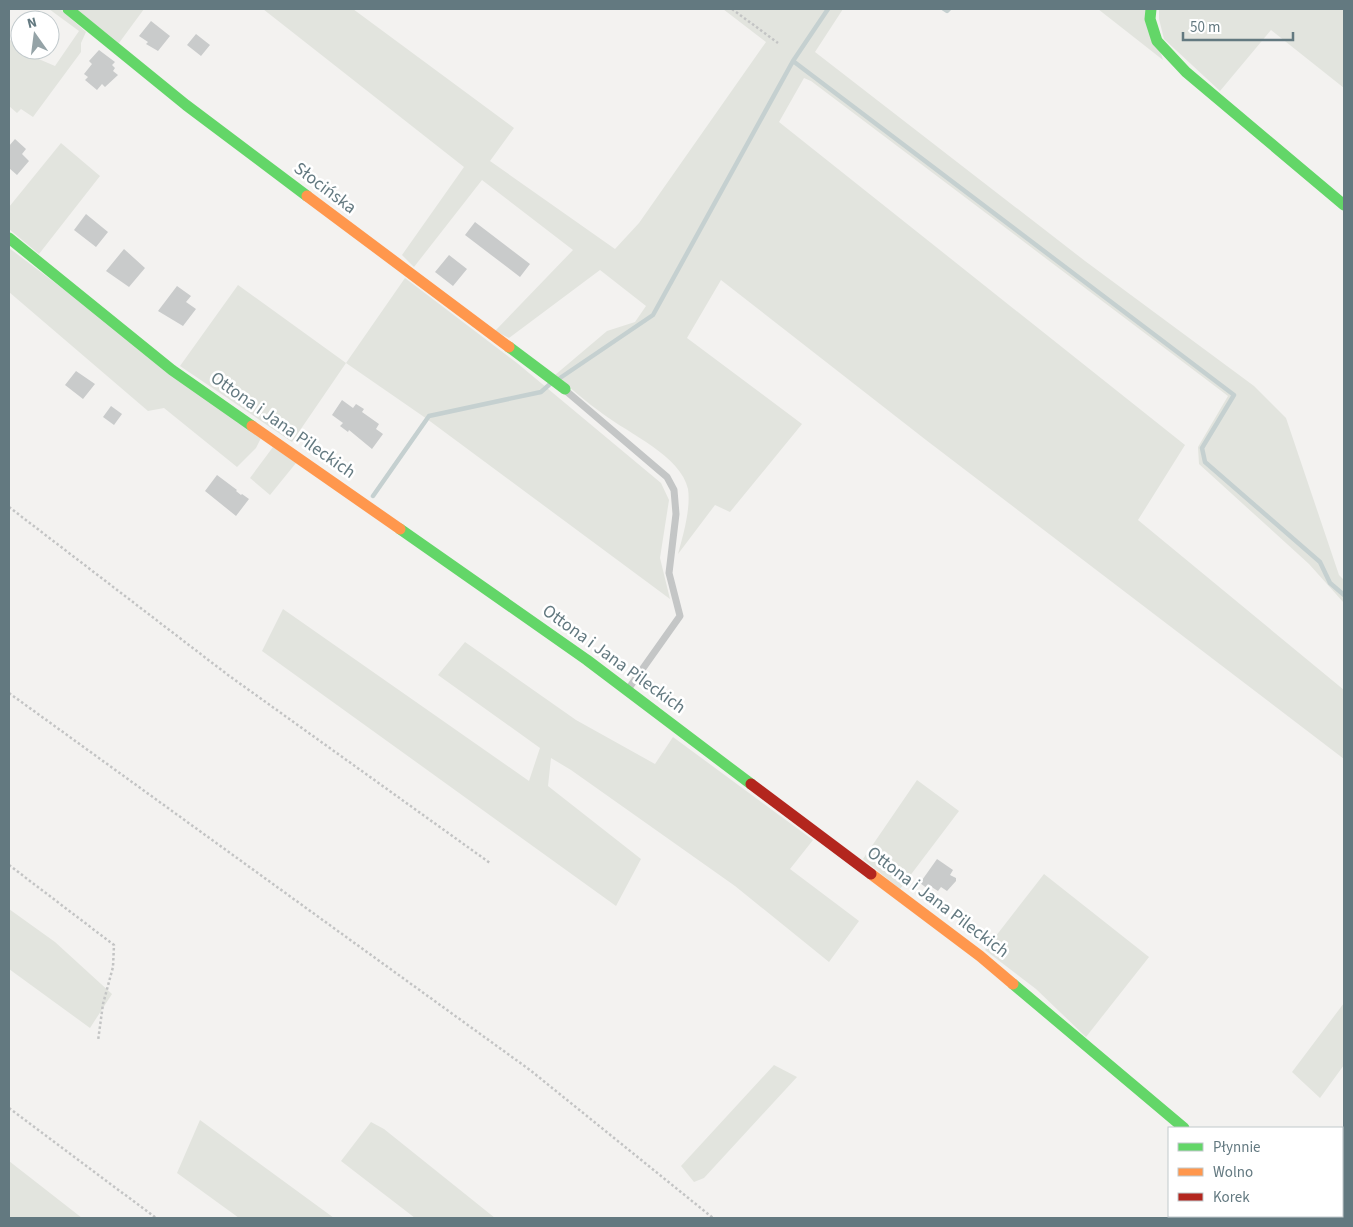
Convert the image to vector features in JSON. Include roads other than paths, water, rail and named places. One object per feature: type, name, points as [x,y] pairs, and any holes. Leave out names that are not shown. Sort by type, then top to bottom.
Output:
[{"type":"street","name":"Słocińska","points":[[68,9],[186,105],[565,390]]},
{"type":"street","points":[[1151,9],[1150,19],[1157,41],[1186,72],[1344,205]]},
{"type":"street","name":"Ottona i Jana Pileckich","points":[[9,238],[172,370],[627,690],[980,956],[1183,1127]]},
{"type":"lane","points":[[565,390],[667,477],[674,490],[676,514],[669,573],[680,616],[627,690]]},
{"type":"waterway","points":[[828,9],[793,61],[1234,395],[1202,448],[1205,462],[1320,562],[1330,583],[1344,595]]},
{"type":"waterway","points":[[944,9],[947,11],[949,9]]},
{"type":"waterway","points":[[560,378],[653,315],[793,61]]},
{"type":"waterway","points":[[373,496],[429,416],[541,392],[550,384]]}]
